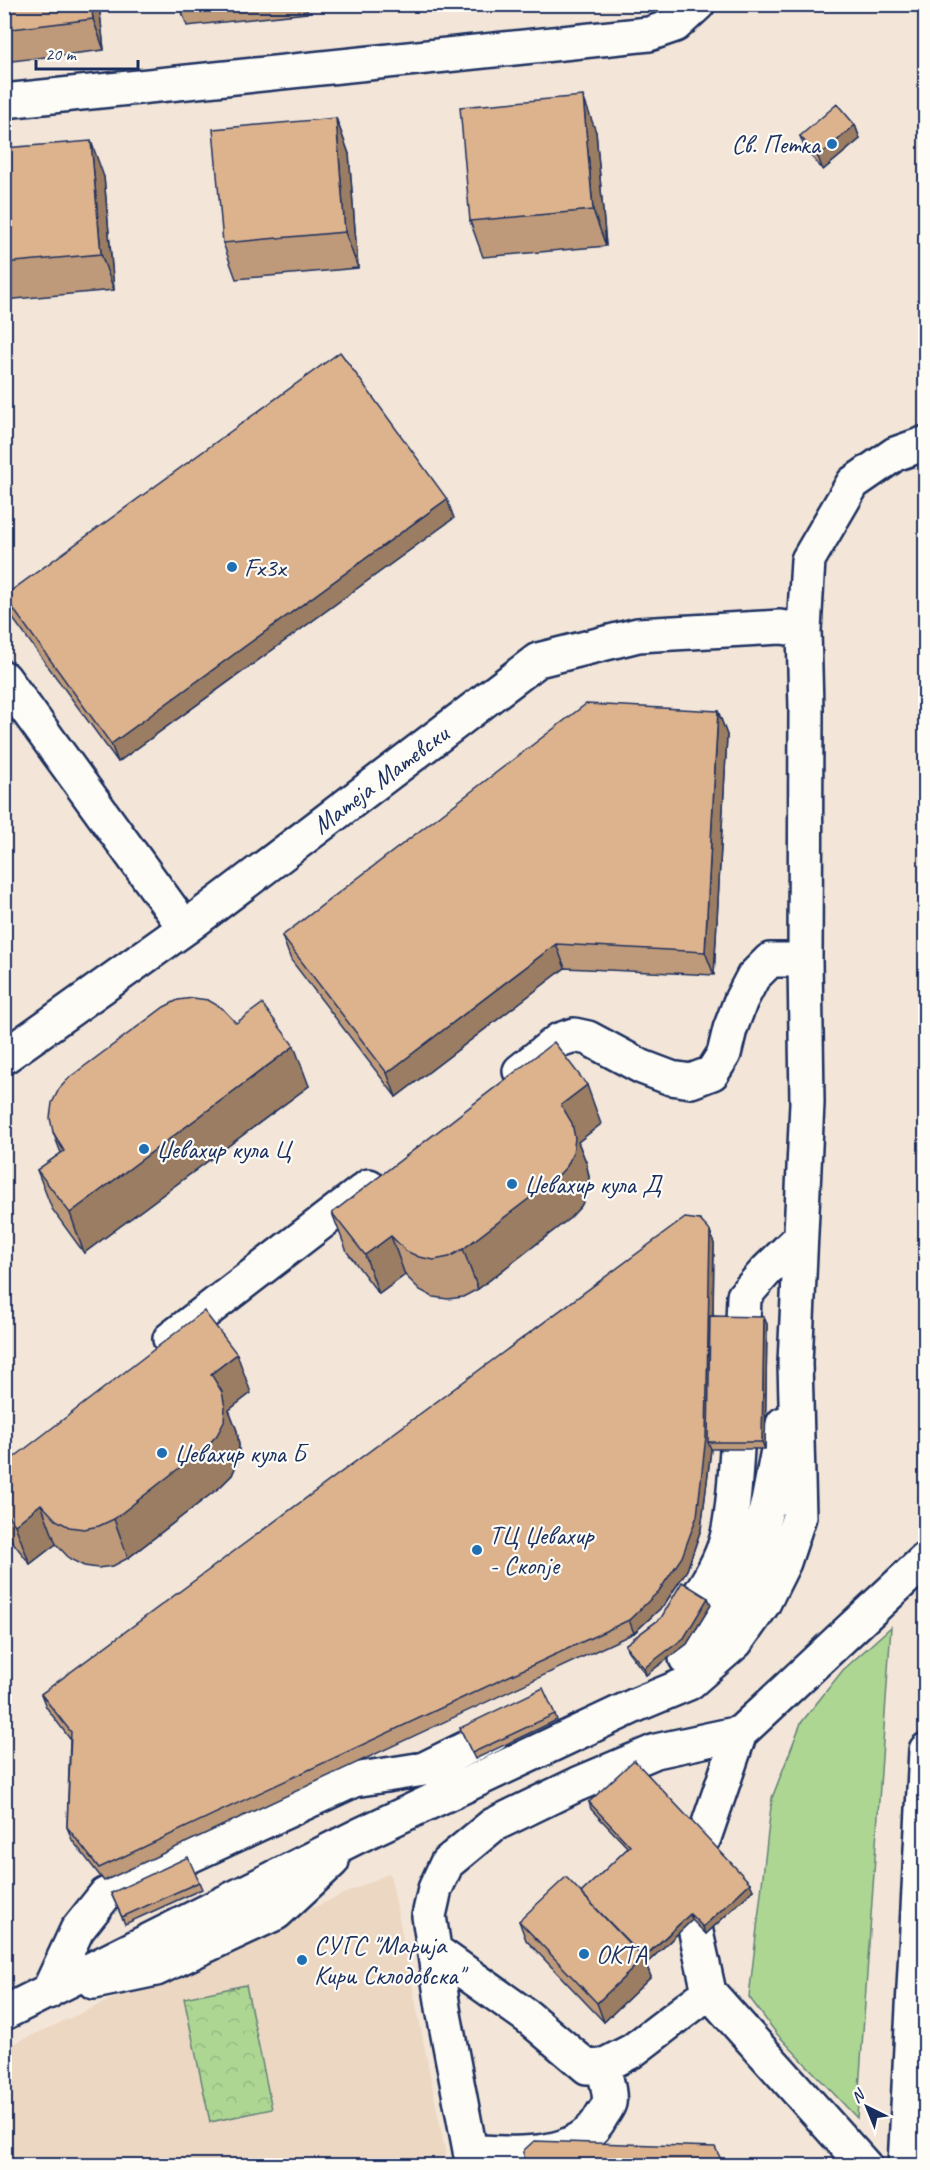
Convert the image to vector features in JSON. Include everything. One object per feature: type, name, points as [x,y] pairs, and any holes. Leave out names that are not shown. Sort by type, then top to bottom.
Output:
[{"type":"street","points":[[4,101],[649,34],[675,25],[698,4]]},
{"type":"street","points":[[4,2013],[360,1835],[636,1705],[716,1630],[748,1574],[768,1503],[795,1363],[807,1102],[804,630],[808,560],[853,483],[895,454],[926,443]]},
{"type":"street","name":"Матеја Матевски","points":[[4,1057],[185,927],[538,660],[638,635],[780,627],[804,630]]},
{"type":"street","points":[[4,678],[185,927]]},
{"type":"street","points":[[496,1089],[559,1040],[574,1035],[588,1038],[642,1067],[671,1078],[691,1081],[712,1073],[724,1054],[730,1029],[753,977],[770,960],[805,960]]},
{"type":"street","points":[[146,1358],[392,1168]]},
{"type":"street","points":[[743,1324],[744,1296],[767,1269],[800,1238]]},
{"type":"street","points":[[688,1613],[710,1578],[726,1540],[735,1489],[737,1449]]},
{"type":"street","points":[[704,1838],[740,1733],[926,1559]]},
{"type":"street","points":[[603,2066],[609,2102],[588,2135],[551,2151],[472,2158],[429,1916],[435,1889],[447,1863],[493,1825],[578,1784],[656,1751],[740,1733]]},
{"type":"street","points":[[48,1992],[77,1930],[105,1895],[354,1780],[424,1769],[493,1735]]},
{"type":"street","points":[[905,2166],[926,1750]]},
{"type":"street","points":[[77,1930],[140,1899]]},
{"type":"street","points":[[694,1923],[709,1992],[865,2166]]},
{"type":"street","points":[[434,1950],[528,2017],[587,2067],[603,2066],[632,2051],[709,1992]]},
{"type":"shaded area","name":"СУГС \"Марија Кири Склодовска\"","points":[[390,1873],[448,2165],[5,2165],[4,2048]]},
{"type":"green space","points":[[891,1627],[857,2118],[777,2034],[749,1997],[772,1798],[801,1723],[843,1670]]},
{"type":"green space","points":[[246,1985],[272,2109],[210,2122],[184,1998]]},
{"type":"building","points":[[4,4],[91,4],[93,19],[4,30]]},
{"type":"building","points":[[583,96],[593,210],[470,221],[460,107]]},
{"type":"building","points":[[837,104],[855,125],[818,157],[800,136]]},
{"type":"building","points":[[336,118],[345,232],[223,243],[213,129]]},
{"type":"building","points":[[91,141],[101,254],[4,263],[4,148]]},
{"type":"building","name":"Fx3x","points":[[340,352],[447,499],[111,744],[4,596]]},
{"type":"building","points":[[586,704],[718,711],[705,952],[556,944],[387,1073],[282,936]]},
{"type":"building","points":[[193,998],[208,1000],[222,1008],[236,1023],[262,1004],[294,1046],[70,1213],[37,1170],[64,1151],[53,1132],[50,1118],[52,1103],[59,1089],[70,1077],[164,1007],[178,1000]]},
{"type":"building","points":[[554,1042],[587,1085],[561,1105],[572,1123],[575,1138],[573,1153],[567,1166],[556,1178],[463,1249],[449,1257],[434,1260],[419,1257],[406,1251],[391,1236],[365,1255],[332,1213]]},
{"type":"building","name":"ТЦ Џевахир - Скопје","points":[[685,1218],[700,1220],[710,1231],[706,1436],[697,1516],[682,1557],[659,1591],[629,1620],[99,1868],[67,1827],[71,1732],[41,1694]]},
{"type":"building","points":[[204,1311],[237,1354],[211,1374],[222,1392],[225,1407],[224,1422],[217,1435],[206,1447],[114,1519],[99,1526],[84,1529],[69,1527],[56,1520],[41,1504],[15,1525],[4,1510],[4,1465]]},
{"type":"building","points":[[710,1316],[764,1317],[762,1442],[708,1442]]},
{"type":"building","points":[[682,1582],[708,1598],[684,1638],[644,1668],[625,1645],[661,1618]]},
{"type":"building","points":[[543,1688],[555,1714],[472,1753],[460,1728]]},
{"type":"building","points":[[634,1760],[750,1883],[703,1927],[690,1914],[643,1958],[581,1893],[630,1846],[589,1802]]},
{"type":"building","points":[[188,1857],[199,1882],[122,1917],[111,1893]]},
{"type":"building","name":"ОКТА","points":[[566,1877],[644,1958],[597,2003],[519,1921]]},
{"type":"building","points":[[534,2141],[715,2147],[724,2166],[524,2166],[524,2150]]},
{"type":"place","name":"Св. Петка","points":[[832,144]]},
{"type":"place","name":"Fx3x","points":[[232,567]]},
{"type":"place","name":"Џевахир кула Ц","points":[[144,1149]]},
{"type":"place","name":"Џевахир кула Д","points":[[512,1184]]},
{"type":"place","name":"Џевахир кула Б","points":[[162,1453]]},
{"type":"place","name":"ТЦ Џевахир - Скопје","points":[[477,1550]]},
{"type":"place","name":"ОКТА","points":[[584,1954]]},
{"type":"place","name":"СУГС \"Марија Кири Склодовска\"","points":[[302,1960]]}]
